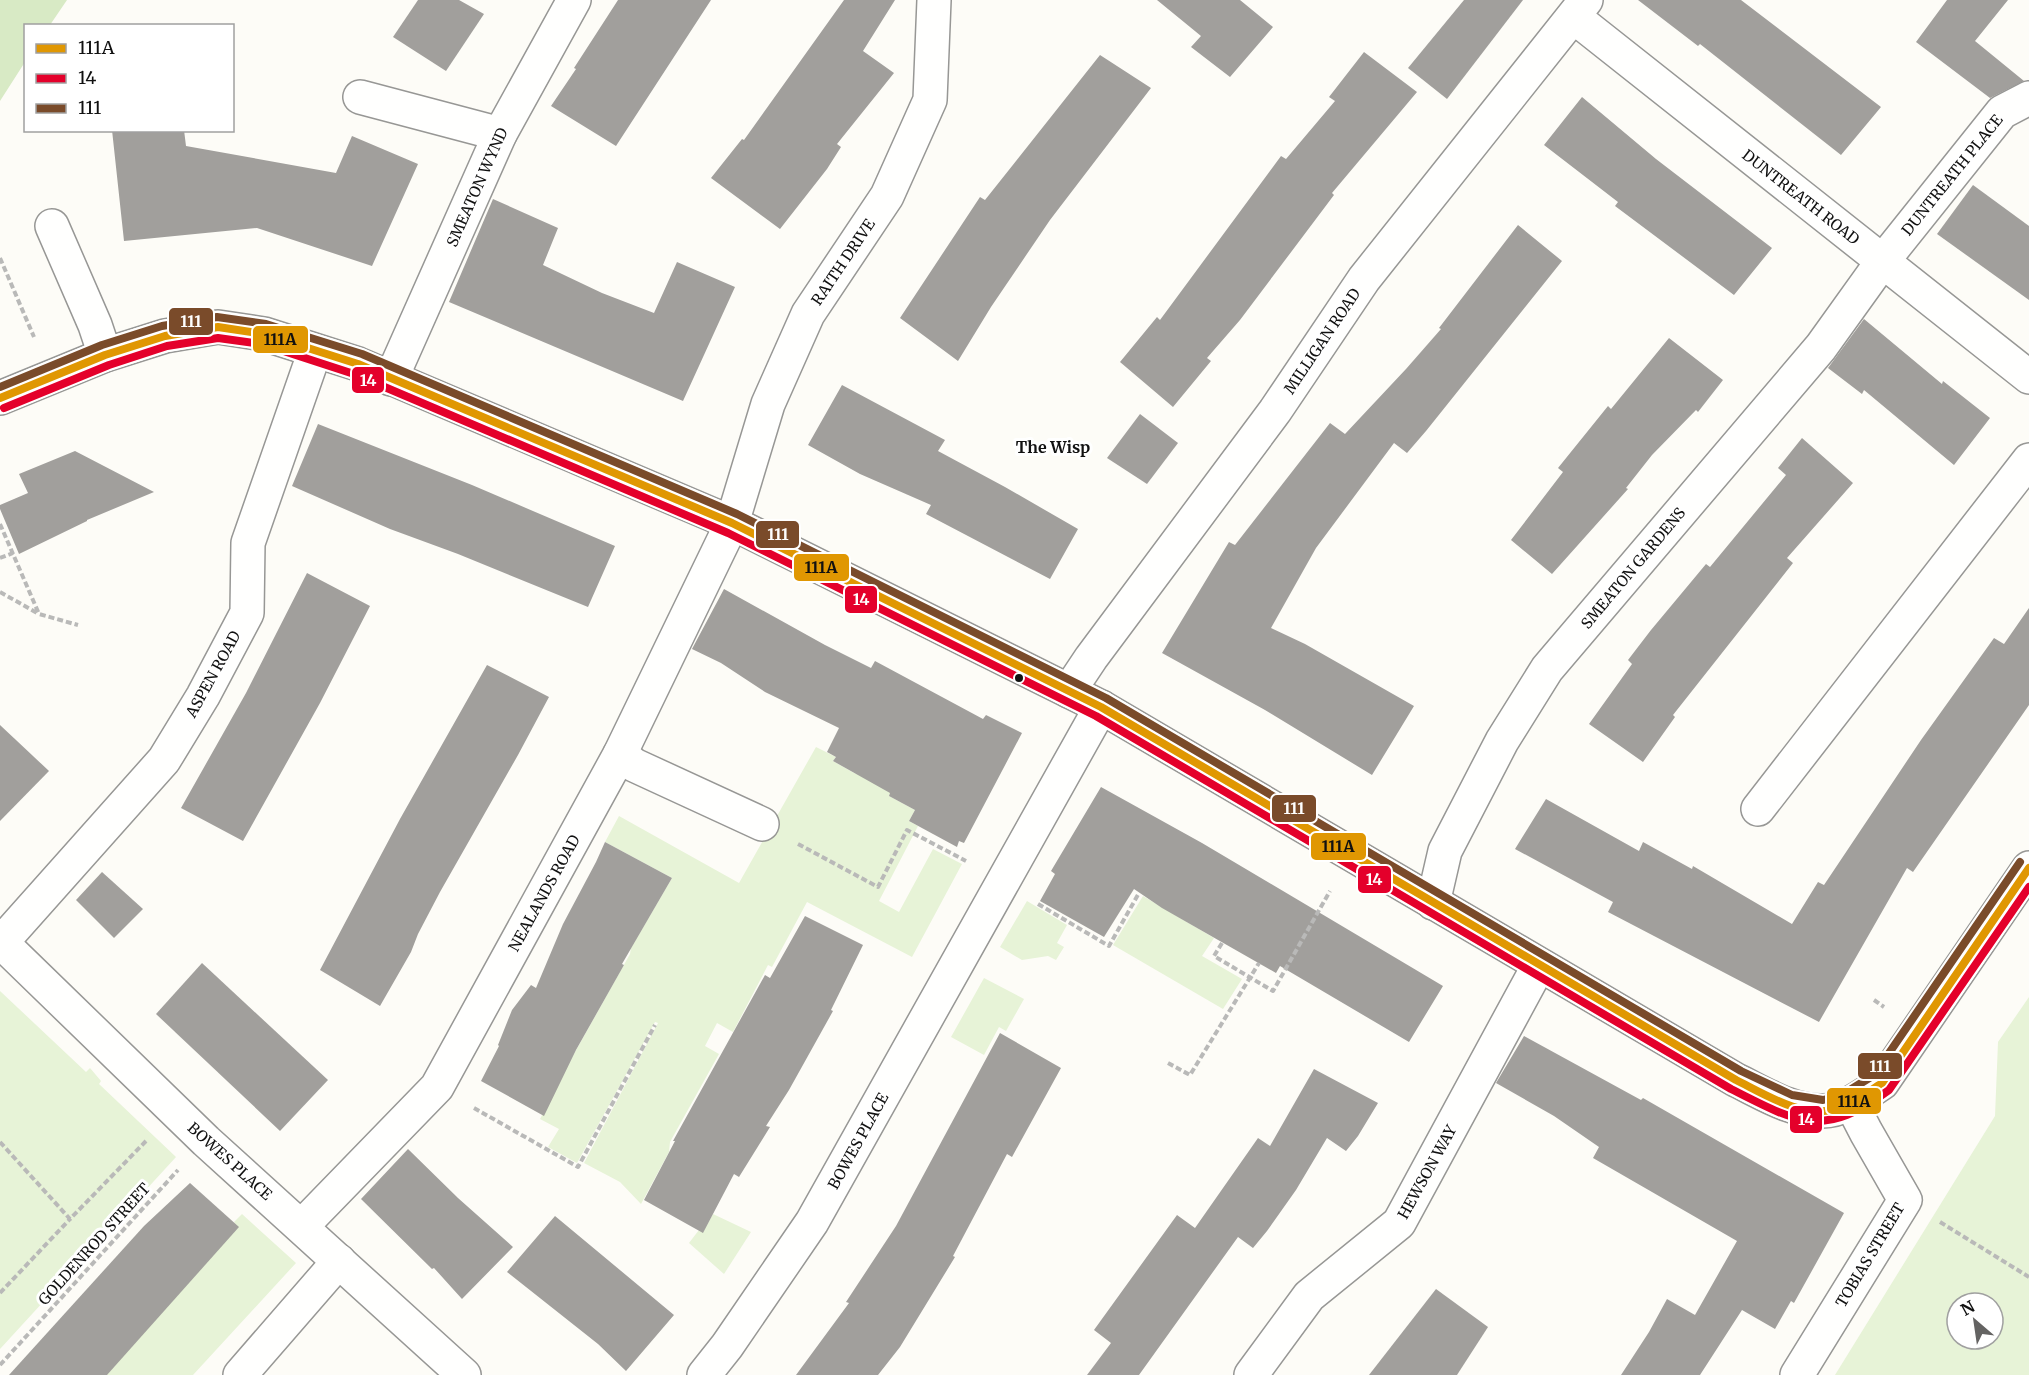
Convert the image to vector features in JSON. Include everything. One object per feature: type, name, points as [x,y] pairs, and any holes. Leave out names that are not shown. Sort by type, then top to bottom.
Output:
[{"type":"street","name":"SMEATON WYND","points":[[392,379],[500,134],[574,0]]},
{"type":"street","name":"RAITH DRIVE","points":[[732,523],[768,404],[808,314],[887,196],[930,100],[934,0]]},
{"type":"street","name":"DUNTREATH ROAD","points":[[1580,8],[1882,262],[2029,376]]},
{"type":"street","name":"MILLIGAN ROAD","points":[[1070,691],[1091,658],[1275,411],[1364,279],[1580,8]]},
{"type":"street","points":[[360,97],[500,134]]},
{"type":"street","name":"DUNTREATH PLACE","points":[[1882,262],[2002,112],[2029,98]]},
{"type":"street","points":[[52,226],[95,325],[105,355]]},
{"type":"street","name":"SMEATON GARDENS","points":[[1433,903],[1445,851],[1502,741],[1547,669],[1821,347],[1882,262]]},
{"type":"street","points":[[0,398],[105,355],[165,336],[218,327],[264,334],[358,364],[732,523],[1101,707],[1736,1080],[1796,1108],[1825,1112],[1851,1103],[1882,1083],[2029,868]]},
{"type":"street","name":"ASPEN ROAD","points":[[1,942],[164,760],[203,696],[247,613],[248,543],[315,351]]},
{"type":"street","points":[[1758,809],[2029,460]]},
{"type":"street","name":"NEALANDS ROAD","points":[[302,1226],[437,1087],[620,754],[732,523]]},
{"type":"street","name":"BOWES PLACE","points":[[704,1375],[727,1346],[812,1222],[1101,707]]},
{"type":"street","points":[[620,754],[634,765],[762,824]]},
{"type":"street","name":"BOWES PLACE","points":[[1,942],[206,1140],[464,1375]]},
{"type":"street","name":"HEWSON WAY","points":[[1251,1375],[1309,1296],[1399,1223],[1539,965]]},
{"type":"street","name":"TOBIAS STREET","points":[[1797,1375],[1905,1200],[1851,1103]]},
{"type":"street","points":[[240,1375],[339,1261]]},
{"type":"path","points":[[0,258],[51,376]]},
{"type":"path","points":[[0,524],[39,614]]},
{"type":"path","points":[[0,558],[13,553]]},
{"type":"path","points":[[0,592],[39,614],[78,625]]},
{"type":"path","points":[[762,824],[878,886],[907,830],[1004,882],[1108,946],[1139,893]]},
{"type":"path","points":[[1222,943],[1214,956],[1273,991],[1350,854]]},
{"type":"path","points":[[1168,1064],[1190,1075],[1259,963]]},
{"type":"path","points":[[437,1087],[578,1167],[655,1025]]},
{"type":"path","points":[[0,1293],[175,1111]]},
{"type":"path","name":"GOLDENROD STREET","points":[[0,1365],[206,1140]]},
{"type":"path","points":[[0,1142],[70,1219]]},
{"type":"path","points":[[1905,1200],[2029,1276]]},
{"type":"green space","points":[[0,0],[67,0],[51,24],[24,24],[24,64],[0,101]]},
{"type":"green space","points":[[816,747],[836,757],[833,761],[854,773],[894,785],[889,796],[915,810],[909,821],[918,826],[879,901],[899,912],[933,849],[962,864],[912,957],[807,902],[772,967],[768,965],[733,1032],[717,1023],[705,1046],[719,1054],[670,1142],[669,1152],[641,1204],[620,1182],[584,1163],[658,1023],[655,1022],[577,1163],[548,1147],[559,1129],[540,1119],[630,954],[631,948],[672,878],[605,842],[619,816],[739,883]]},
{"type":"green space","points":[[1143,896],[1214,938],[1202,956],[1242,979],[1223,1009],[1113,945]]},
{"type":"green space","points":[[1027,901],[1067,925],[1057,943],[1064,947],[1056,960],[1048,956],[1022,960],[1000,947]]},
{"type":"green space","points":[[984,978],[1024,999],[1006,1031],[999,1027],[984,1055],[951,1037]]},
{"type":"green space","points":[[0,991],[86,1072],[90,1068],[101,1081],[99,1084],[176,1157],[0,1349]]},
{"type":"green space","points":[[2029,997],[2029,1375],[1835,1375],[1995,1116],[1998,1042]]},
{"type":"green space","points":[[242,1214],[296,1263],[193,1375],[105,1375],[238,1227],[234,1222]]},
{"type":"green space","points":[[713,1214],[751,1232],[724,1274],[689,1243],[699,1230],[703,1232]]},
{"type":"building","points":[[418,0],[459,0],[484,14],[446,71],[393,37]]},
{"type":"building","points":[[618,0],[711,0],[616,146],[551,106]]},
{"type":"building","points":[[844,0],[895,0],[863,51],[894,73],[837,144],[841,147],[827,169],[780,229],[711,178],[742,139],[744,140]]},
{"type":"building","points":[[1157,0],[1240,0],[1273,27],[1230,77],[1191,47],[1201,36]]},
{"type":"building","points":[[1464,0],[1523,0],[1447,99],[1408,68]]},
{"type":"building","points":[[1638,0],[1741,0],[1881,107],[1841,155],[1700,44],[1698,46]]},
{"type":"building","points":[[1947,0],[2008,0],[1975,41],[2024,81],[1990,98],[1916,42]]},
{"type":"building","points":[[1364,52],[1417,92],[1332,193],[1334,195],[1240,320],[1207,358],[1211,361],[1173,407],[1120,362],[1157,317],[1160,320],[1281,156],[1286,159],[1335,101],[1329,97]]},
{"type":"building","points":[[1100,55],[1151,88],[1050,220],[991,307],[958,361],[900,318],[980,197],[985,200]]},
{"type":"building","points":[[1582,97],[1656,159],[1772,248],[1734,295],[1615,206],[1618,202],[1544,145]]},
{"type":"building","points":[[112,132],[184,132],[186,146],[336,173],[352,136],[418,164],[372,266],[257,228],[124,241]]},
{"type":"building","points":[[1973,185],[2029,226],[2029,300],[1937,234]]},
{"type":"building","points":[[493,199],[558,228],[543,265],[602,293],[654,313],[677,262],[735,287],[683,401],[449,302]]},
{"type":"building","points":[[1518,225],[1562,261],[1407,453],[1394,443],[1316,548],[1271,628],[1305,644],[1414,706],[1372,775],[1265,710],[1162,653],[1229,542],[1235,545],[1330,423],[1345,434],[1406,369],[1441,329],[1439,328]]},
{"type":"building","points":[[1864,319],[1942,384],[1943,381],[1990,418],[1954,465],[1864,390],[1862,394],[1828,368]]},
{"type":"building","points":[[1669,338],[1723,380],[1698,412],[1696,410],[1652,455],[1626,488],[1628,489],[1552,574],[1511,540],[1563,472],[1558,468],[1608,406],[1611,409]]},
{"type":"building","points":[[842,385],[945,440],[938,451],[1078,529],[1050,579],[926,514],[931,505],[860,474],[808,445]]},
{"type":"building","points":[[1140,414],[1178,443],[1147,484],[1107,458]]},
{"type":"building","points":[[318,424],[472,485],[615,546],[588,607],[390,529],[292,486]]},
{"type":"building","points":[[1802,438],[1853,483],[1787,558],[1793,563],[1673,715],[1675,717],[1643,762],[1589,724],[1632,664],[1628,660],[1651,630],[1706,564],[1710,567],[1786,475],[1778,468]]},
{"type":"building","points":[[75,451],[154,492],[87,520],[19,554],[0,505],[28,493],[19,474]]},
{"type":"building","points":[[307,573],[370,606],[320,703],[243,841],[181,808],[246,693]]},
{"type":"building","points":[[724,589],[871,668],[875,661],[983,719],[986,715],[1022,733],[964,843],[959,841],[957,847],[909,821],[915,810],[833,761],[836,757],[827,752],[839,728],[765,692],[721,663],[692,649]]},
{"type":"building","points":[[2029,608],[2029,705],[1913,872],[1907,868],[1819,1022],[1608,912],[1613,902],[1515,849],[1546,799],[1639,851],[1643,842],[1692,869],[1693,866],[1792,924],[1818,882],[1824,885],[1921,740],[1994,638],[2004,644]]},
{"type":"building","points":[[487,665],[549,697],[440,892],[411,952],[380,1006],[320,970],[400,819]]},
{"type":"building","points":[[0,725],[49,771],[0,821]]},
{"type":"building","points":[[1101,787],[1202,843],[1443,986],[1409,1042],[1280,966],[1276,973],[1162,908],[1134,889],[1104,937],[1040,901],[1055,874],[1051,871]]},
{"type":"building","points":[[605,842],[672,878],[622,964],[624,965],[576,1050],[544,1116],[481,1081],[499,1046],[512,1010],[531,985],[536,988],[563,924]]},
{"type":"building","points":[[102,872],[143,909],[114,938],[76,900]]},
{"type":"building","points":[[805,916],[863,945],[831,1010],[833,1011],[766,1126],[770,1127],[739,1177],[734,1174],[703,1233],[644,1200],[675,1141],[673,1141],[765,975],[770,978]]},
{"type":"building","points":[[202,963],[328,1080],[280,1131],[156,1014]]},
{"type":"building","points":[[1000,1033],[1061,1068],[1012,1157],[1007,1154],[953,1256],[955,1257],[900,1347],[878,1375],[796,1375],[849,1303],[846,1302],[896,1226]]},
{"type":"building","points":[[1524,1036],[1641,1100],[1643,1098],[1844,1213],[1794,1303],[1791,1301],[1775,1329],[1742,1310],[1700,1375],[1621,1375],[1667,1299],[1695,1315],[1737,1241],[1593,1158],[1599,1147],[1554,1116],[1496,1083]]},
{"type":"building","points":[[1314,1069],[1378,1103],[1358,1136],[1346,1151],[1327,1138],[1296,1190],[1267,1231],[1253,1248],[1238,1237],[1139,1375],[1087,1375],[1111,1343],[1094,1330],[1177,1215],[1195,1228],[1258,1138],[1270,1146]]},
{"type":"building","points":[[408,1149],[513,1247],[462,1299],[434,1268],[432,1269],[361,1199]]},
{"type":"building","points":[[190,1183],[239,1227],[107,1375],[9,1375],[144,1226]]},
{"type":"building","points":[[555,1216],[674,1315],[626,1371],[598,1344],[507,1272]]},
{"type":"building","points":[[1436,1289],[1488,1327],[1457,1375],[1369,1375]]},
{"type":"transit line","name":"111","points":[[0,387],[102,345],[162,326],[217,317],[266,324],[362,354],[737,514],[1106,698],[1741,1071],[1792,1095],[1823,1100],[1842,1095],[1874,1075],[2020,862]]},
{"type":"transit line","name":"111A","points":[[0,398],[105,355],[165,336],[218,327],[264,334],[358,364],[732,523],[1101,707],[1736,1080],[1798,1108],[1811,1111],[1837,1109],[1855,1101],[1882,1083],[2029,868]]},
{"type":"transit line","name":"14","points":[[4,408],[109,365],[167,346],[218,338],[262,344],[354,374],[728,533],[1096,716],[1731,1089],[1793,1117],[1810,1121],[1828,1120],[1846,1115],[1889,1090],[2029,887]]},
{"type":"district","name":"The Wisp","points":[[1053,447]]}]
